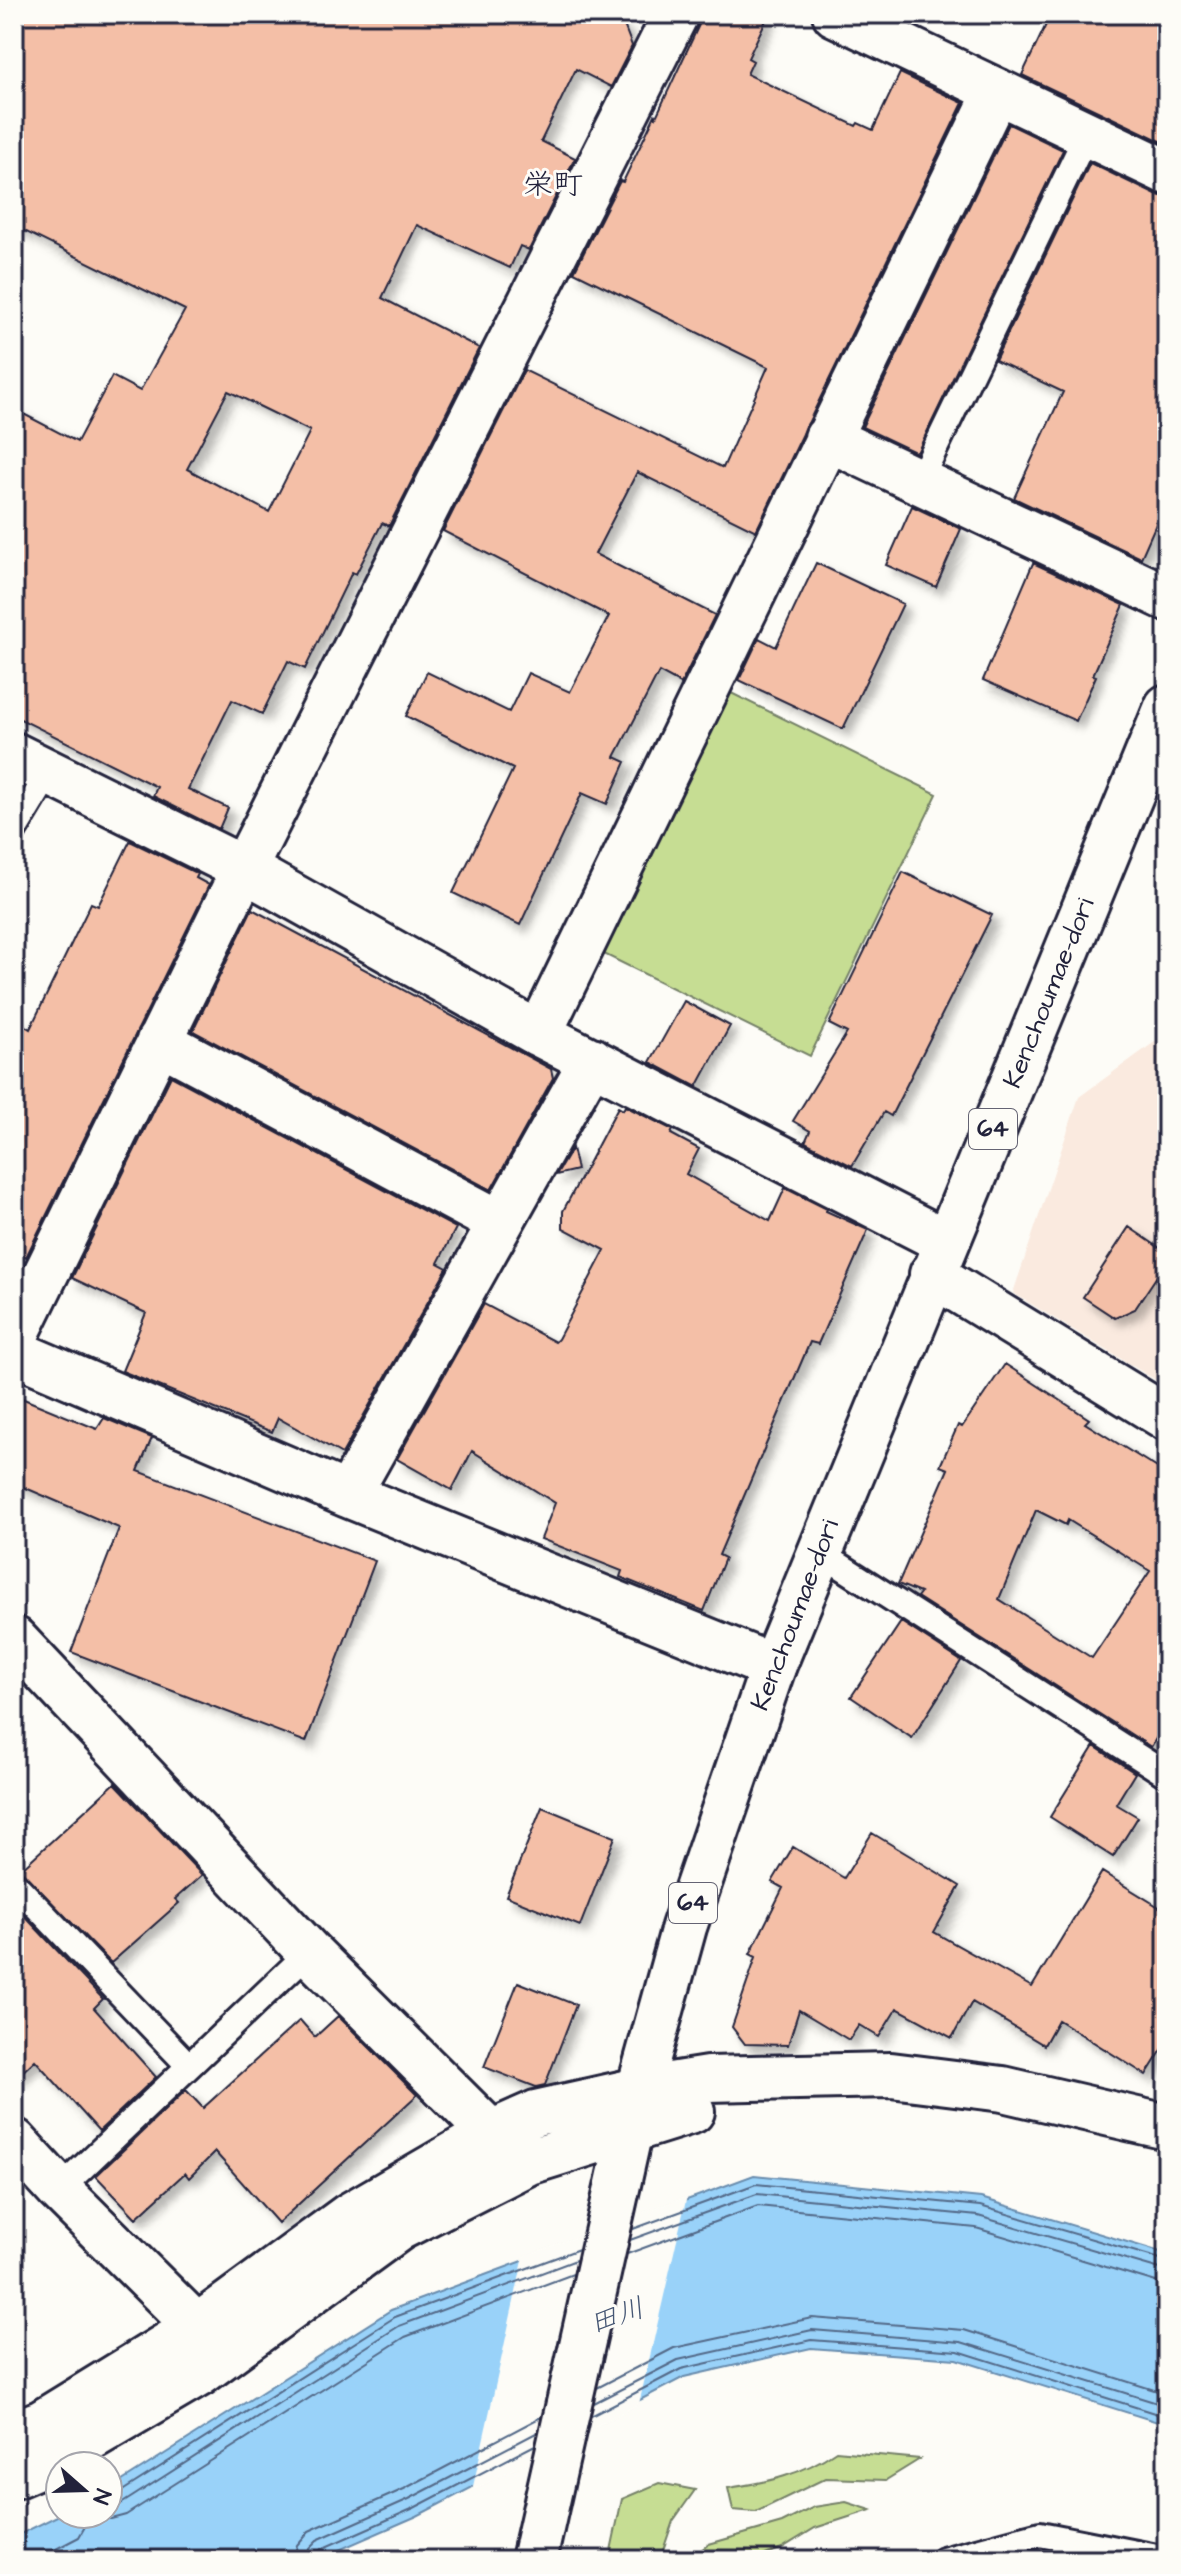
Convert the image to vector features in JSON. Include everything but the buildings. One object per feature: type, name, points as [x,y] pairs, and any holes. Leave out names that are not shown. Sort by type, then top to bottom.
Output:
[{"type":"street","points":[[835,14],[1167,172]]},
{"type":"street","points":[[14,1339],[664,18]]},
{"type":"street","points":[[539,1034],[997,91]]},
{"type":"street","points":[[827,438],[1167,598]]},
{"type":"street","name":"Kenchoumae-dori","points":[[534,2560],[632,2121],[684,1927],[773,1667],[1167,707]]},
{"type":"street","points":[[32,764],[244,869],[539,1034],[592,1060],[939,1258],[1167,1418]]},
{"type":"street","points":[[159,1041],[500,1223]]},
{"type":"street","points":[[348,1495],[592,1060]]},
{"type":"street","points":[[14,1352],[348,1495],[773,1667]]},
{"type":"street","points":[[14,1639],[309,1952],[491,2133]]},
{"type":"street","points":[[14,2476],[56,2458],[199,2374],[399,2228],[529,2162],[632,2121],[708,2079],[891,2075],[1003,2089],[1164,2122]]},
{"type":"street","points":[[14,2433],[41,2423],[197,2327],[350,2215],[491,2133],[536,2113],[632,2121],[692,2111]]},
{"type":"street","points":[[14,2141],[197,2327]]},
{"type":"lane","points":[[919,482],[1087,134]]},
{"type":"lane","points":[[14,831],[32,764]]},
{"type":"lane","points":[[819,1552],[1167,1775]]},
{"type":"lane","points":[[14,1883],[189,2066]]},
{"type":"lane","points":[[59,2190],[309,1952]]},
{"type":"lane","points":[[943,2560],[1040,2534],[1167,2559]]},
{"type":"shaded area","points":[[1167,1033],[1167,1387],[1013,1293],[1079,1097]]},
{"type":"green space","points":[[723,689],[937,794],[810,1056],[594,949]]},
{"type":"green space","points":[[836,2451],[920,2459],[886,2480],[826,2478],[756,2512],[733,2510],[728,2488],[784,2476]]},
{"type":"green space","points":[[659,2483],[695,2490],[673,2521],[661,2556],[658,2560],[609,2560],[622,2499]]},
{"type":"green space","points":[[846,2502],[871,2510],[815,2528],[782,2548],[753,2560],[688,2560],[709,2544],[782,2523],[814,2507]]},
{"type":"water","name":"田川","points":[[754,2175],[981,2198],[1167,2254],[1167,2425],[956,2359],[811,2348],[684,2377],[417,2516],[316,2560],[14,2560],[14,2537],[44,2522],[44,2530],[124,2530],[124,2480],[391,2310]]},
{"type":"pier","points":[[687,2196],[639,2404],[472,2491],[524,2256]]},
{"type":"district","name":"栄町","points":[[553,185]]}]
